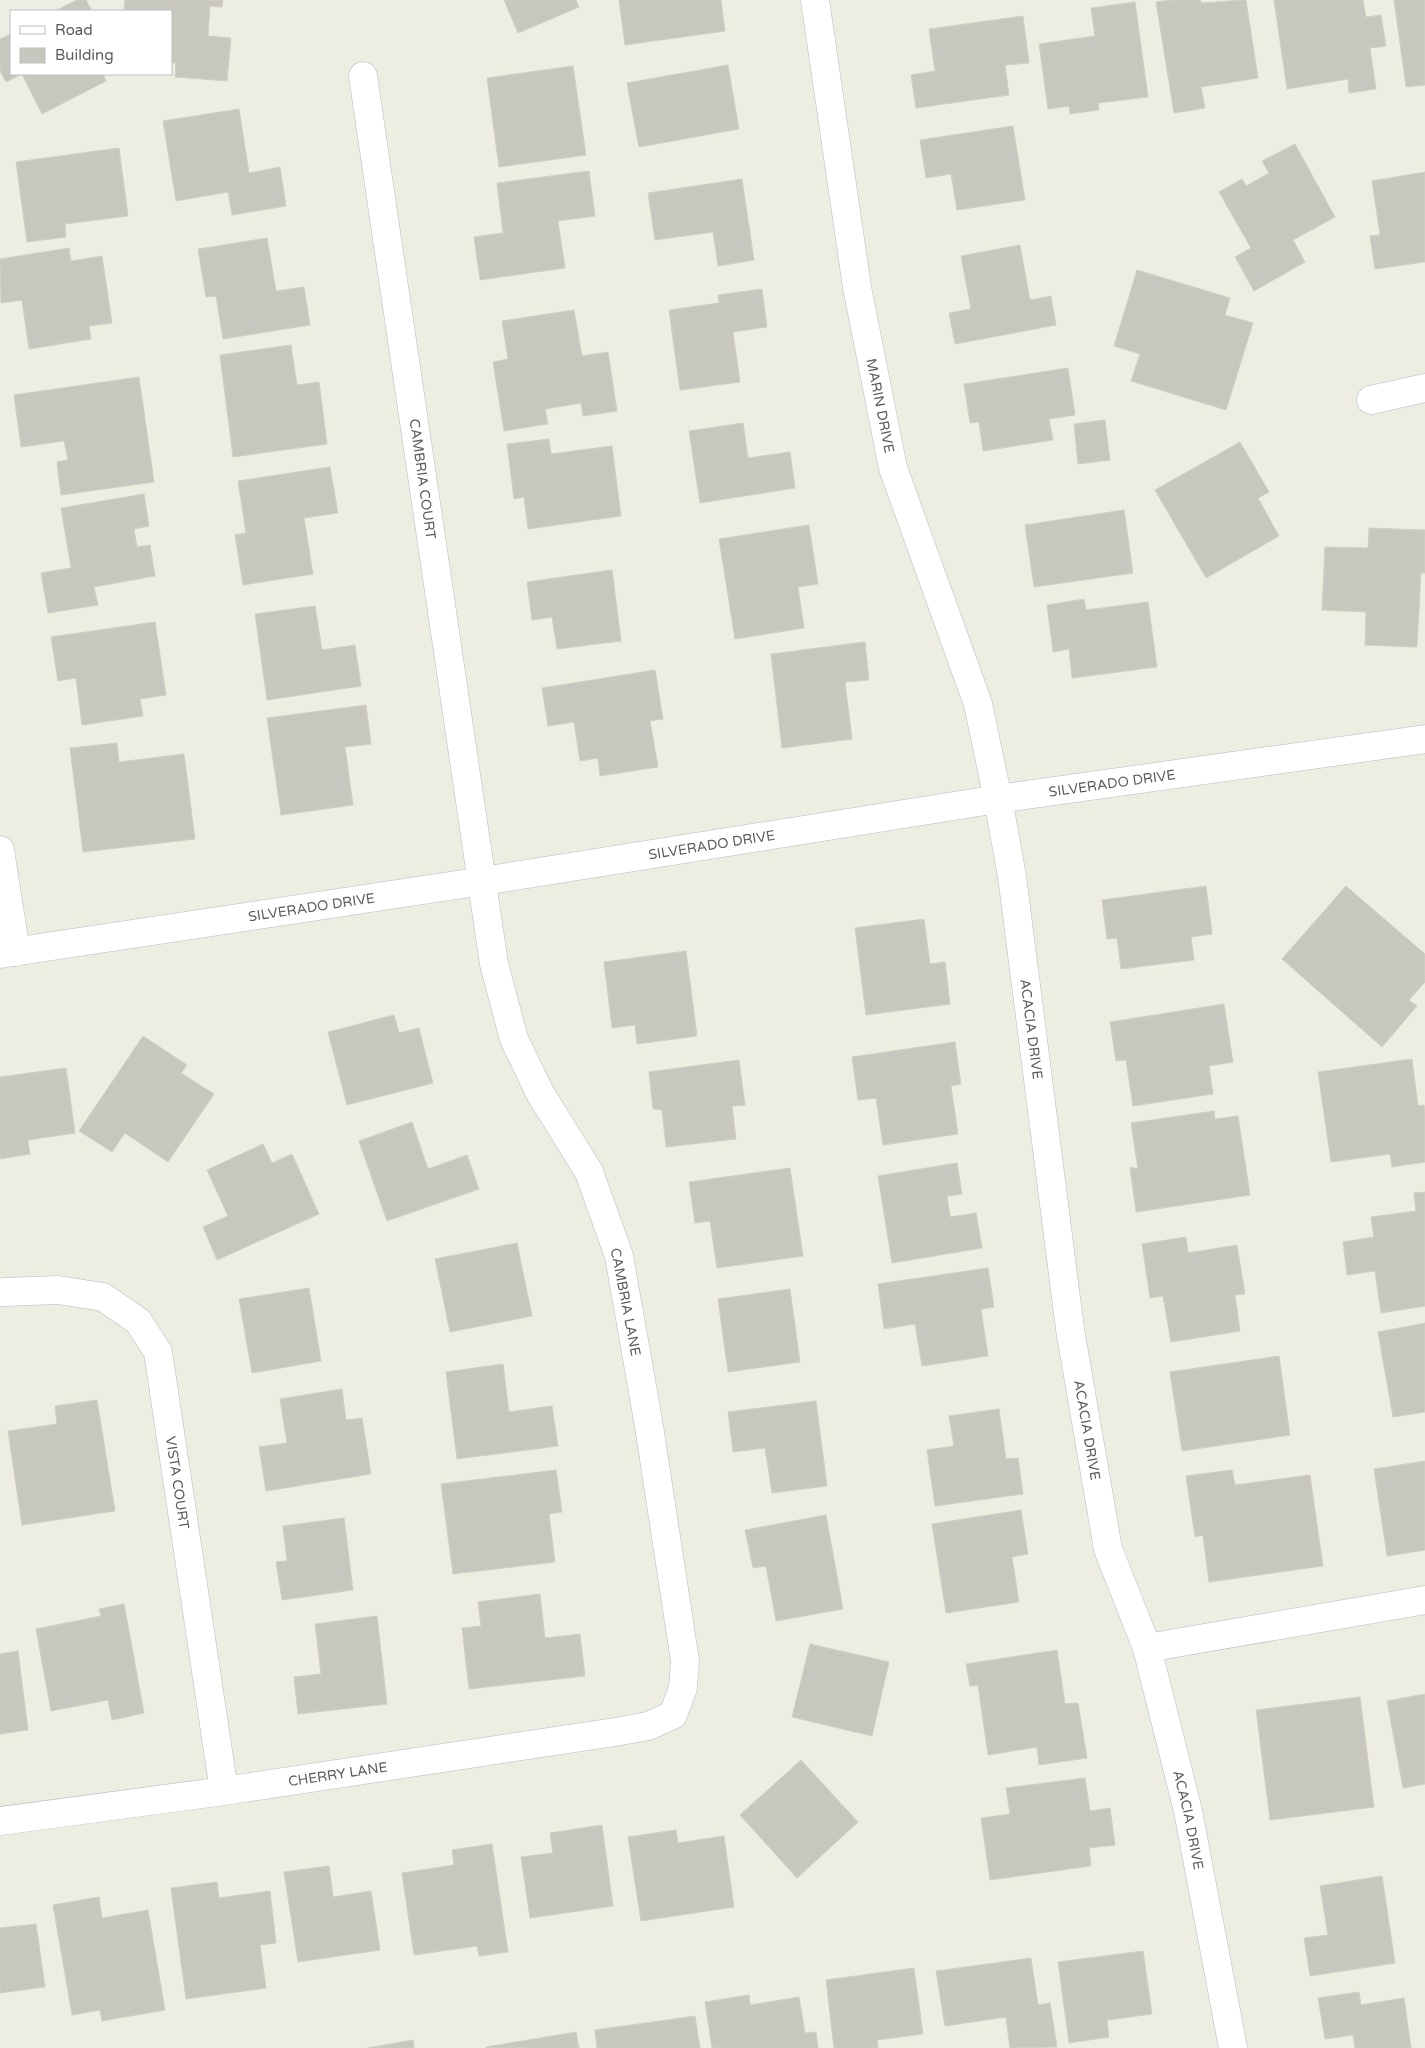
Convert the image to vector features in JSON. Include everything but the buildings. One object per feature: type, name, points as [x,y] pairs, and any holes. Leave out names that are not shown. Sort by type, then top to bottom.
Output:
[{"type":"street","name":"MARIN DRIVE","points":[[815,0],[857,286],[893,468],[978,704],[998,799]]},
{"type":"street","name":"CAMBRIA COURT","points":[[363,76],[483,881]]},
{"type":"street","points":[[1371,400],[1425,388]]},
{"type":"street","name":"SILVERADO DRIVE","points":[[8,953],[483,881],[998,799],[1425,739]]},
{"type":"street","name":"ACACIA DRIVE","points":[[998,799],[1012,876],[1070,1329],[1106,1539],[1147,1648],[1188,1811],[1232,2048]]},
{"type":"street","points":[[0,850],[8,953]]},
{"type":"street","name":"CAMBRIA LANE","points":[[483,881],[494,964],[514,1039],[540,1093],[589,1172],[620,1256],[649,1426],[684,1661],[683,1688],[673,1715]]},
{"type":"street","name":"VISTA COURT","points":[[4,1292],[58,1290],[103,1297],[138,1321],[158,1352],[224,1791]]},
{"type":"street","points":[[1147,1648],[1425,1600]]},
{"type":"street","name":"CHERRY LANE","points":[[0,1821],[224,1791],[615,1732],[648,1726],[673,1715]]}]
